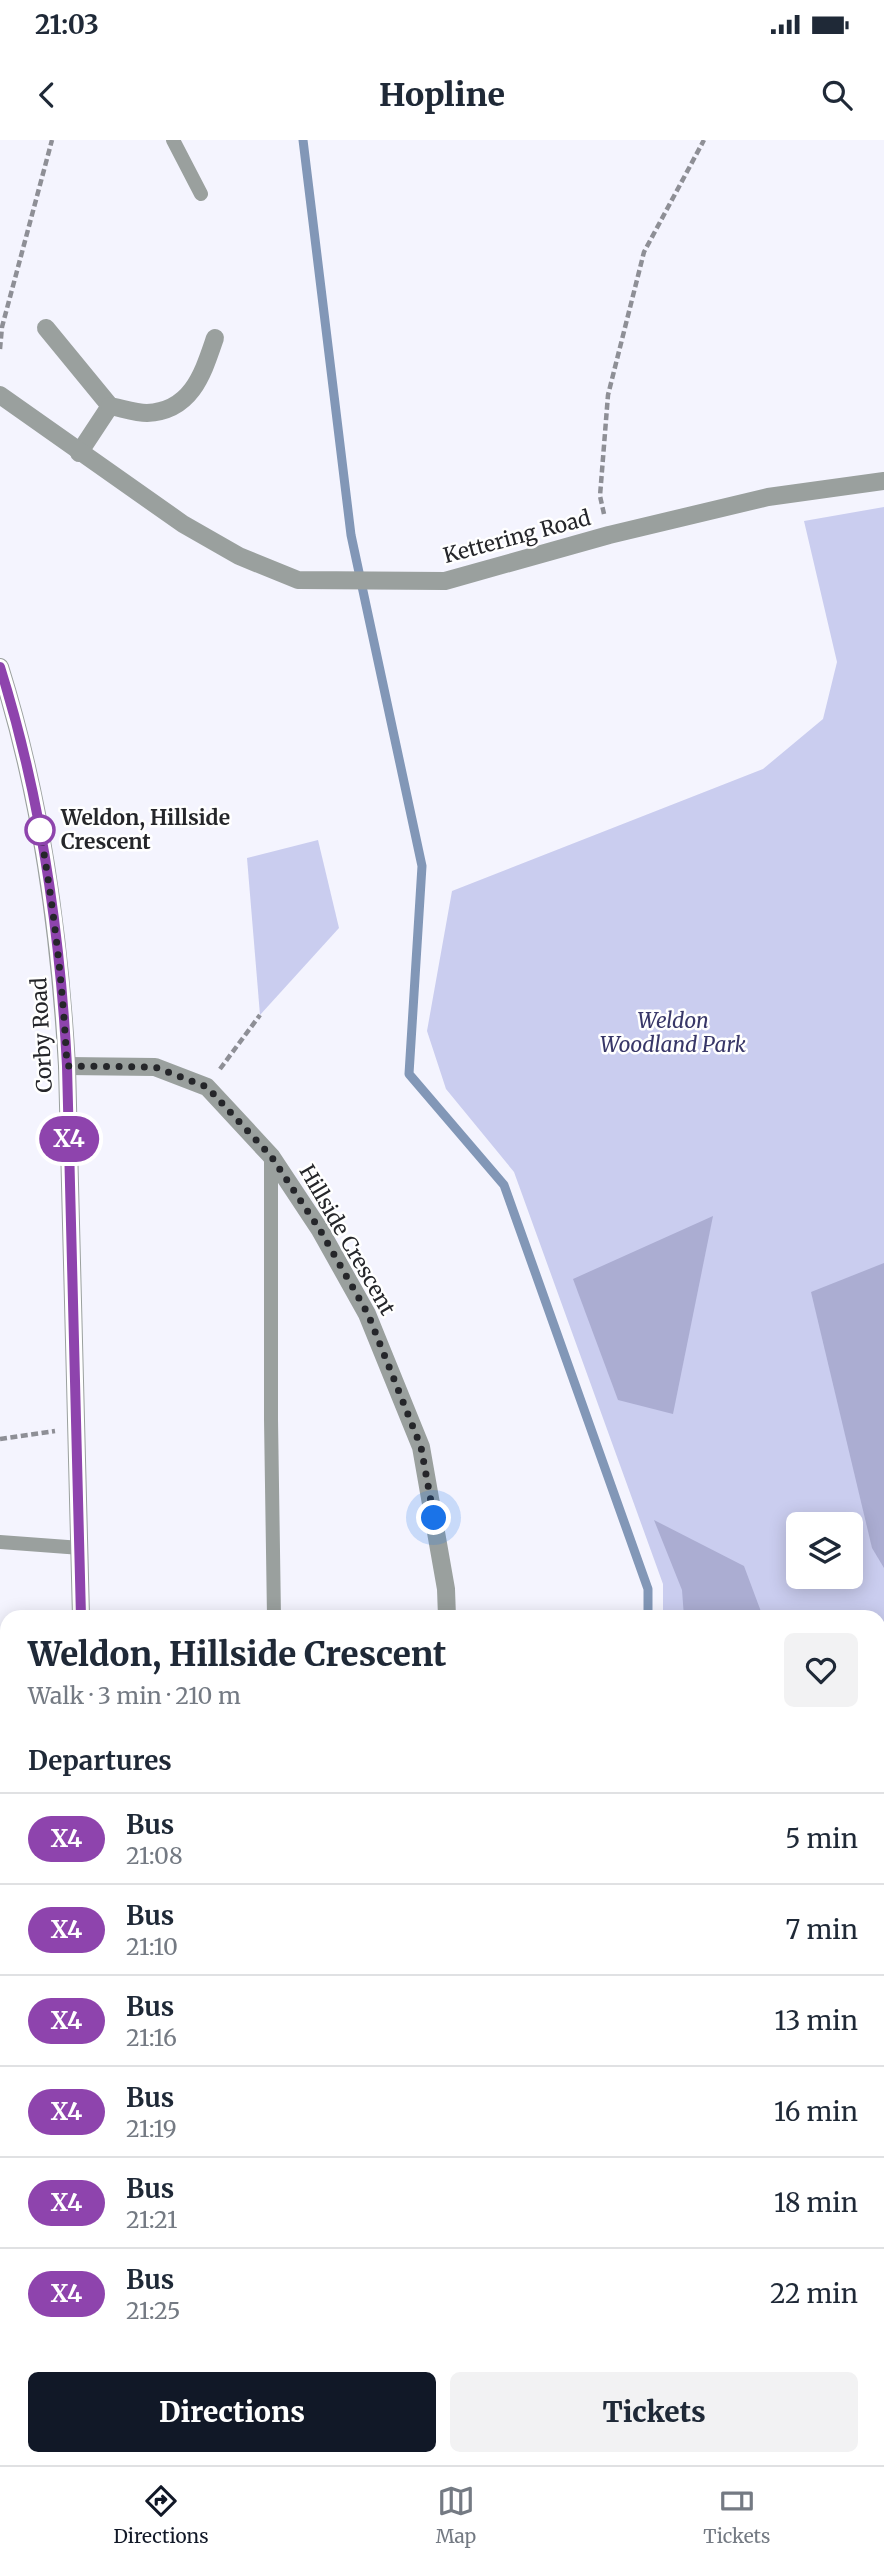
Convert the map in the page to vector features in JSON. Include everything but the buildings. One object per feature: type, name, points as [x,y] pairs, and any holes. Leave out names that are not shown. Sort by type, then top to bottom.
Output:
[{"type":"street","points":[[46,328],[110,406],[147,413],[170,407],[191,394],[203,374],[215,338]]},
{"type":"street","name":"Kettering Road","points":[[0,395],[183,524],[239,556],[298,580],[444,581],[609,535],[768,497],[884,481]]},
{"type":"street","points":[[79,453],[110,406]]},
{"type":"street","name":"Corby Road","points":[[0,667],[15,713],[33,792],[54,908],[62,976],[67,1066],[81,1610]]},
{"type":"street","name":"Hillside Crescent","points":[[67,1066],[155,1067],[207,1087],[271,1156],[320,1230],[368,1314],[421,1447],[446,1589],[447,1610]]},
{"type":"lane","points":[[173,140],[201,194]]},
{"type":"lane","points":[[271,1156],[274,1610]]},
{"type":"lane","points":[[0,1542],[81,1548]]},
{"type":"path","points":[[0,349],[5,315],[52,140]]},
{"type":"path","points":[[609,535],[600,496],[608,395],[644,252],[704,140]]},
{"type":"path","points":[[207,1087],[260,1015]]},
{"type":"path","points":[[0,1439],[75,1429]]},
{"type":"green space","name":"Weldon Woodland Park","points":[[884,507],[884,1610],[663,1610],[663,1584],[514,1172],[446,1089],[427,1031],[452,891],[763,769],[823,719],[837,662],[804,521]]},
{"type":"green space","points":[[318,840],[339,928],[260,1015],[247,858]]},
{"type":"shaded area","points":[[713,1216],[673,1414],[618,1400],[573,1279]]},
{"type":"shaded area","points":[[884,1263],[884,1568],[872,1548],[811,1292]]},
{"type":"shaded area","points":[[654,1520],[744,1566],[760,1610],[683,1610],[682,1590]]},
{"type":"waterway","points":[[303,140],[351,535],[422,866],[409,1074],[504,1185],[648,1589],[648,1610]]},
{"type":"bus line","name":"X4","points":[[0,667],[15,713],[33,792],[54,908],[62,976],[67,1066],[81,1610]]},
{"type":"place","name":"Weldon, Hillside Crescent","points":[[40,830]]},
{"type":"route","points":[[40,830],[54,908],[62,976],[67,1066],[155,1067],[207,1087],[271,1156],[320,1230],[368,1314],[421,1447],[434,1518]]}]
